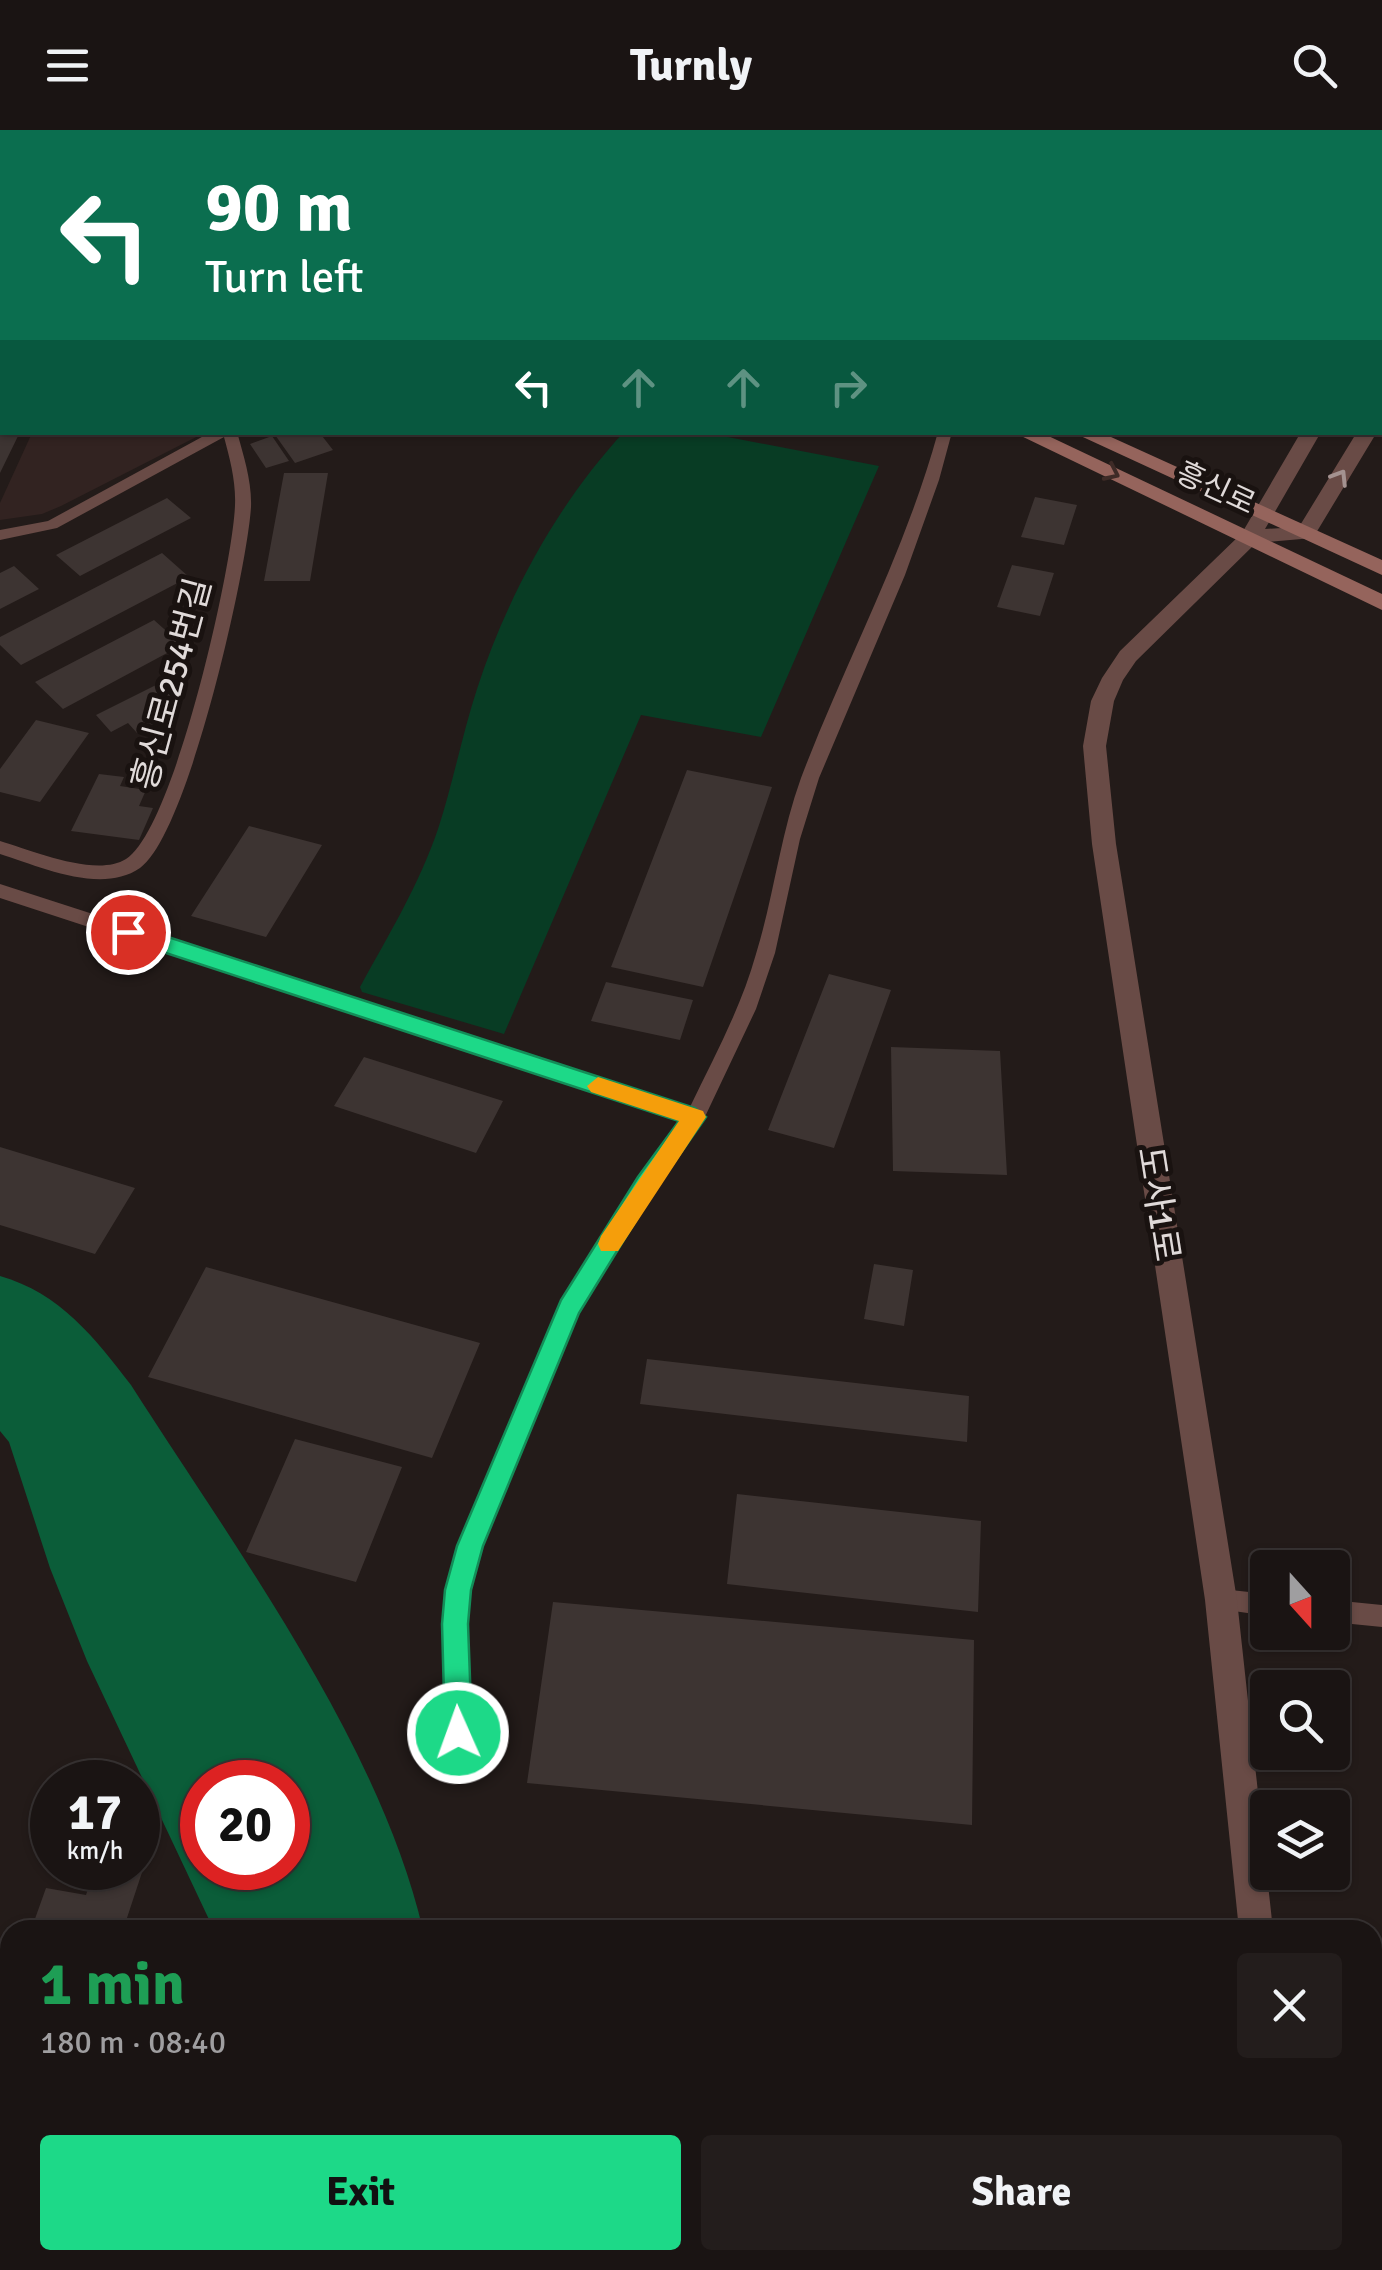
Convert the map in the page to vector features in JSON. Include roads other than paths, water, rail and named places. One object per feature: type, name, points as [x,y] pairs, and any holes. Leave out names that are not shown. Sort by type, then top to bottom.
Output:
[{"type":"main road","name":"흥신로","points":[[1030,435],[1257,526],[1306,534],[1382,568]]},
{"type":"main road","name":"흥신로","points":[[1088,435],[1257,526],[1382,602]]},
{"type":"street","name":"도사1로","points":[[1255,1920],[1242,1767],[1221,1600],[1104,844],[1094,722],[1111,678],[1257,526],[1309,435]]},
{"type":"street","points":[[1306,534],[1365,435]]},
{"type":"lane","name":"흥신로254번길","points":[[0,535],[52,524],[220,435]]},
{"type":"lane","name":"흥신로254번길","points":[[0,847],[73,868],[102,870],[120,869],[148,852],[167,817],[192,741],[236,548],[243,486],[227,435]]},
{"type":"lane","points":[[460,1769],[455,1624],[458,1590],[470,1546],[570,1308],[646,1184],[695,1117],[757,982],[790,839],[810,778],[897,575],[944,435]]},
{"type":"lane","points":[[0,892],[695,1117]]},
{"type":"lane","points":[[1221,1600],[1250,1602]]},
{"type":"lane","points":[[1350,1613],[1382,1616]]}]
